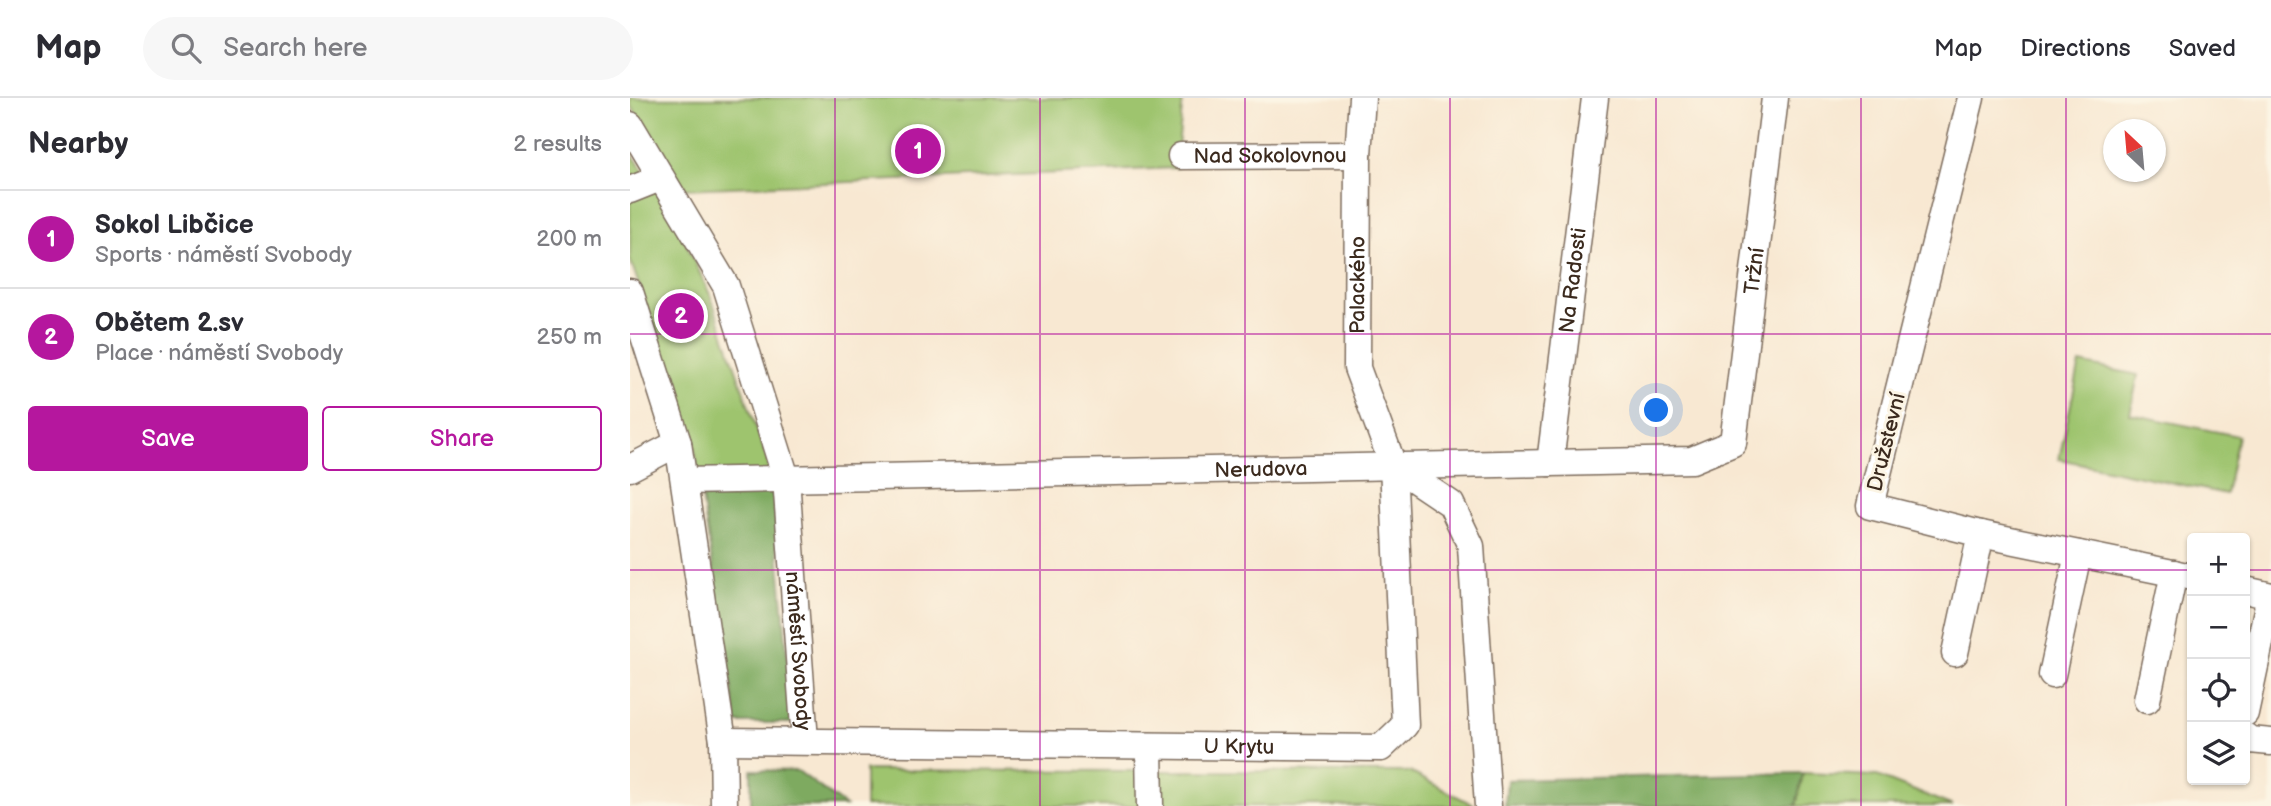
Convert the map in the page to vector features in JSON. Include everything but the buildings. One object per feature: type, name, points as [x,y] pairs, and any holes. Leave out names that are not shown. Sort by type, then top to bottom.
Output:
[{"type":"street","name":"Palackého","points":[[1362,98],[1358,155],[1357,368],[1393,466]]},
{"type":"street","name":"Na Radosti","points":[[1549,463],[1595,98]]},
{"type":"street","name":"Tržní","points":[[1733,443],[1775,98]]},
{"type":"street","name":"Družstevní","points":[[1971,98],[1870,506],[1981,534],[2183,575]]},
{"type":"street","name":"náměstí Svobody","points":[[630,125],[726,286],[786,478],[805,741],[723,741]]},
{"type":"street","name":"Nad Sokolovnou","points":[[1181,156],[1358,155]]},
{"type":"street","points":[[630,190],[660,177]]},
{"type":"street","points":[[630,292],[678,443],[685,481],[723,741],[724,806]]},
{"type":"street","points":[[630,468],[678,443]]},
{"type":"street","name":"Nerudova","points":[[786,478],[1692,460],[1733,443]]},
{"type":"street","points":[[1393,466],[1451,504],[1471,546],[1488,806]]},
{"type":"street","name":"U Krytu","points":[[805,741],[1381,748],[1405,725],[1393,466]]},
{"type":"street","points":[[685,481],[786,478]]},
{"type":"street","points":[[1955,653],[1981,534]]},
{"type":"street","points":[[2052,675],[2078,554]]},
{"type":"street","points":[[2147,700],[2183,575]]},
{"type":"street","points":[[2250,678],[2262,594]]},
{"type":"street","points":[[2250,740],[2271,742]]},
{"type":"street","points":[[1149,746],[1150,806]]},
{"type":"green space","points":[[630,98],[1183,98],[1176,168],[685,189],[630,104]]},
{"type":"green space","points":[[630,151],[671,211],[711,297],[767,459],[773,491],[737,723],[694,445],[630,259]]},
{"type":"green space","points":[[2080,363],[2138,375],[2130,414],[2238,436],[2226,494],[2059,459]]},
{"type":"green space","points":[[773,491],[793,723],[737,723],[702,497]]},
{"type":"green space","points":[[751,770],[798,771],[845,806],[751,806]]},
{"type":"green space","points":[[865,770],[1410,772],[1476,806],[865,806]]},
{"type":"green space","points":[[1803,773],[1877,776],[1953,806],[1796,806]]},
{"type":"green space","points":[[1803,773],[1796,806],[1505,806],[1507,780]]},
{"type":"place","name":"Sokol Libčice","points":[[918,151]]},
{"type":"place","name":"Obětem 2.sv","points":[[681,316]]}]
